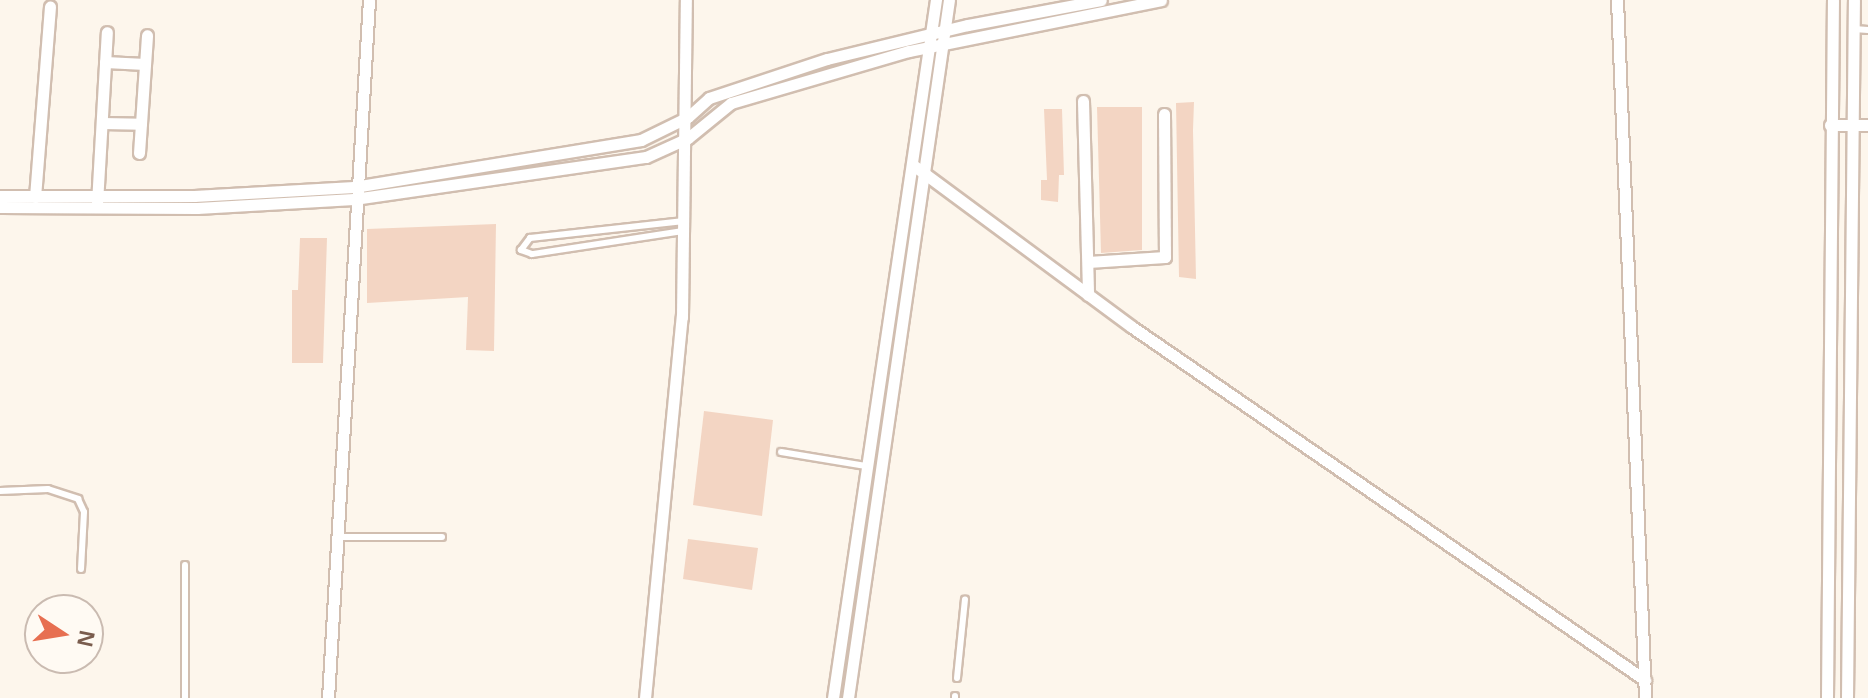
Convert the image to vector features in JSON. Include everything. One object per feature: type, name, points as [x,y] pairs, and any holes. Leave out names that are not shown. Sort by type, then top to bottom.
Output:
[{"type":"street","points":[[328,698],[354,193],[369,0]]},
{"type":"street","points":[[645,698],[687,225],[686,0]]},
{"type":"street","points":[[848,698],[924,173],[938,39],[936,0]]},
{"type":"street","points":[[833,698],[913,165],[938,39],[949,0]]},
{"type":"street","points":[[0,207],[354,193],[646,157],[688,138],[731,103],[938,39],[1101,0]]},
{"type":"street","points":[[354,193],[641,140],[688,117],[719,94],[827,59],[1161,0]]},
{"type":"street","points":[[1617,0],[1645,698]]},
{"type":"street","points":[[1827,698],[1828,263],[1833,0]]},
{"type":"street","points":[[1847,698],[1854,0]]},
{"type":"street","points":[[35,197],[50,7]]},
{"type":"street","points":[[97,202],[107,32]]},
{"type":"street","points":[[139,153],[147,35]]},
{"type":"street","points":[[105,62],[145,64]]},
{"type":"street","points":[[1083,101],[1088,295]]},
{"type":"street","points":[[1088,262],[1165,257],[1164,114]]},
{"type":"street","points":[[102,123],[141,124]]},
{"type":"street","points":[[1830,125],[1868,125]]},
{"type":"street","points":[[913,165],[1088,295],[1645,680]]},
{"type":"street","points":[[0,196],[97,202]]},
{"type":"street","points":[[1828,263],[1850,264]]},
{"type":"lane","points":[[1854,29],[1868,30]]},
{"type":"lane","points":[[687,225],[532,254],[521,250],[530,238],[687,225]]},
{"type":"lane","points":[[781,452],[866,466]]},
{"type":"lane","points":[[0,491],[48,489],[78,499],[84,512],[81,569]]},
{"type":"lane","points":[[336,537],[442,537]]},
{"type":"lane","points":[[185,565],[185,698]]},
{"type":"lane","points":[[957,678],[965,599]]},
{"type":"building","points":[[1194,102],[1196,279],[1179,277],[1176,103]]},
{"type":"building","points":[[1097,107],[1142,107],[1142,250],[1101,253]]},
{"type":"building","points":[[1044,109],[1062,109],[1064,175],[1059,175],[1058,202],[1041,200],[1041,180],[1047,180]]},
{"type":"building","points":[[496,224],[494,351],[466,350],[468,297],[367,303],[367,229]]},
{"type":"building","points":[[300,238],[327,238],[323,363],[292,363],[292,290],[298,290]]},
{"type":"building","points":[[704,411],[773,420],[762,516],[693,505]]},
{"type":"building","points":[[688,539],[758,548],[752,590],[683,579]]}]
